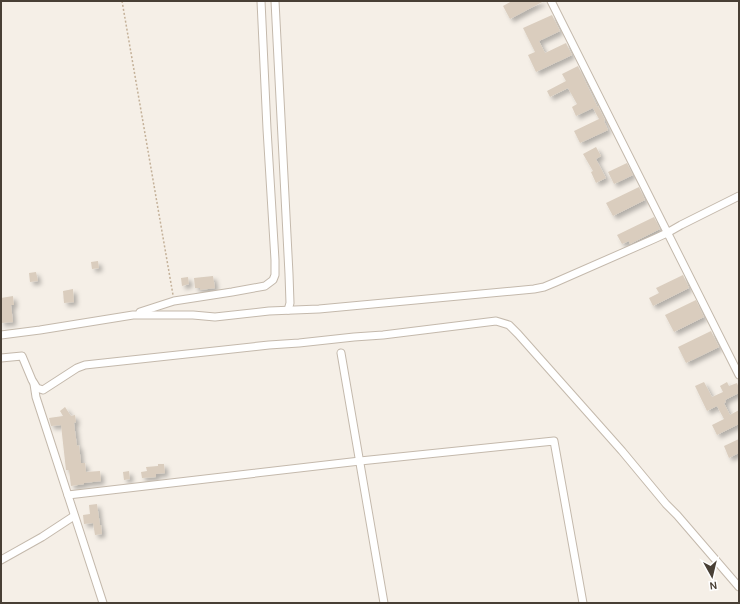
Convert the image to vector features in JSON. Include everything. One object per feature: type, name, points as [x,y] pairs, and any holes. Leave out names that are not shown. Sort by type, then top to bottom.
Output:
[{"type":"street","points":[[133,315],[174,301],[265,286],[273,280],[275,275],[275,260],[267,136],[261,1]]},
{"type":"street","points":[[275,1],[289,274],[290,303],[288,310]]},
{"type":"street","points":[[551,1],[739,375]]},
{"type":"street","points":[[1,335],[133,315],[193,315],[215,317],[269,311],[319,309],[534,289],[556,282],[668,233],[739,196]]},
{"type":"street","points":[[34,384],[37,388],[43,390],[77,368],[85,365],[269,345],[383,335],[496,321],[508,325],[518,334],[739,587]]},
{"type":"street","points":[[341,353],[384,603]]},
{"type":"street","points":[[1,358],[22,356],[34,384],[36,397],[103,603]]},
{"type":"street","points":[[68,494],[554,441],[583,603]]},
{"type":"street","points":[[1,560],[42,537],[74,516]]},
{"type":"path","points":[[122,1],[174,301]]},
{"type":"building","points":[[512,1],[544,1],[510,19],[503,6]]},
{"type":"building","points":[[552,15],[560,31],[539,41],[545,53],[566,43],[572,55],[536,72],[528,55],[535,52],[523,28]]},
{"type":"building","points":[[578,66],[597,106],[576,116],[572,107],[577,104],[568,88],[550,97],[547,91],[566,81],[562,74]]},
{"type":"building","points":[[598,106],[608,130],[580,143],[574,131],[599,119],[593,108]]},
{"type":"building","points":[[596,147],[601,156],[596,159],[606,178],[596,183],[591,172],[593,171],[583,154]]},
{"type":"building","points":[[627,163],[633,175],[614,184],[608,172]]},
{"type":"building","points":[[639,187],[645,200],[613,216],[606,203]]},
{"type":"building","points":[[654,217],[660,229],[630,244],[629,241],[622,244],[617,235]]},
{"type":"building","points":[[98,261],[99,268],[92,269],[91,262]]},
{"type":"building","points":[[36,272],[38,281],[30,282],[29,273]]},
{"type":"building","points":[[683,275],[689,288],[653,306],[649,298],[659,293],[656,288]]},
{"type":"building","points":[[213,276],[215,288],[200,290],[200,288],[195,288],[194,278]]},
{"type":"building","points":[[188,277],[189,284],[182,286],[181,278]]},
{"type":"building","points":[[73,289],[74,302],[64,303],[63,291]]},
{"type":"building","points":[[13,296],[14,305],[11,305],[13,322],[1,323],[1,298]]},
{"type":"building","points":[[696,300],[704,317],[674,332],[665,315]]},
{"type":"building","points":[[711,331],[719,347],[686,363],[678,347]]},
{"type":"building","points":[[704,382],[712,397],[723,392],[720,386],[727,382],[729,386],[737,383],[739,393],[725,400],[726,402],[724,403],[730,415],[739,410],[739,424],[717,435],[712,425],[724,419],[717,406],[707,411],[695,386]]},
{"type":"building","points":[[65,407],[71,416],[75,415],[76,422],[74,423],[81,463],[85,463],[86,472],[100,471],[101,481],[71,486],[69,470],[66,470],[61,425],[51,426],[49,418],[63,416],[60,411]]},
{"type":"building","points":[[739,439],[739,453],[729,458],[724,446]]},
{"type":"building","points":[[158,464],[164,464],[165,473],[156,474],[156,477],[142,478],[141,472],[147,471],[146,467],[158,466]]},
{"type":"building","points":[[129,471],[130,479],[124,480],[123,472]]},
{"type":"building","points":[[97,504],[102,534],[95,535],[93,523],[84,524],[83,515],[90,514],[89,505]]}]
